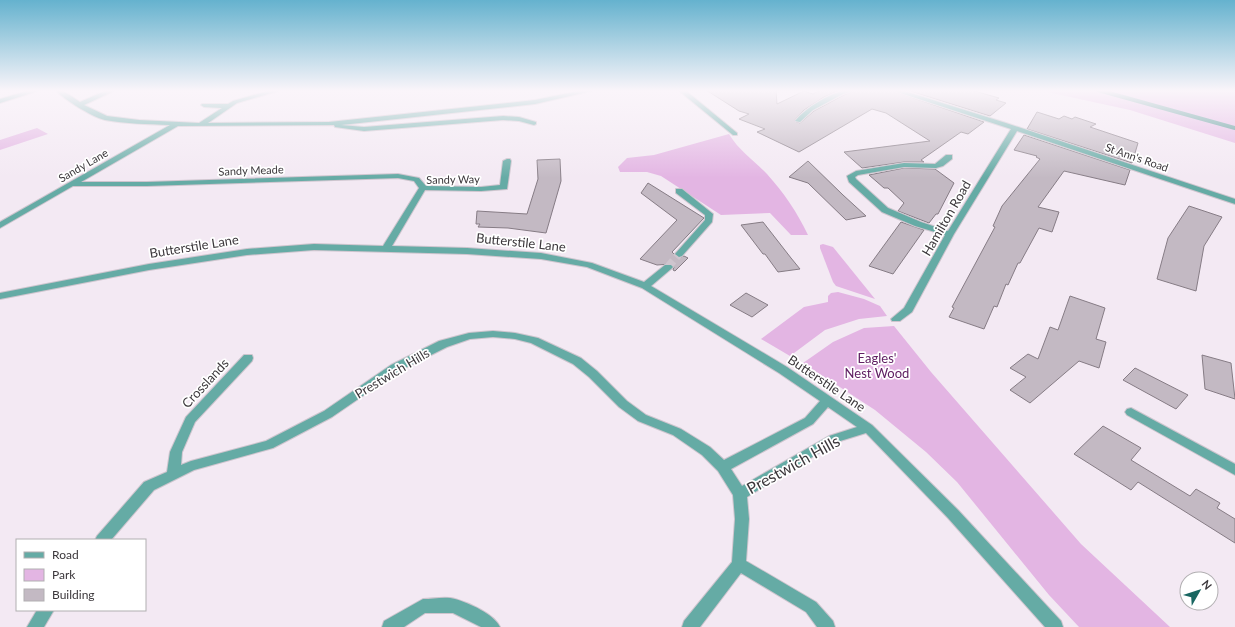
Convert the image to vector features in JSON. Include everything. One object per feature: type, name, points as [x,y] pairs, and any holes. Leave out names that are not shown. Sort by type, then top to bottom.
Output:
[{"type":"street","points":[[120,119],[177,124],[329,124],[373,119]]},
{"type":"street","points":[[200,124],[207,119]]},
{"type":"street","points":[[329,124],[348,129],[371,129],[405,124],[482,119]]},
{"type":"street","points":[[520,119],[534,123]]},
{"type":"street","points":[[717,119],[734,134]]},
{"type":"street","name":"St Ann's Road","points":[[987,119],[1235,202]]},
{"type":"street","name":"Sandy Lane","points":[[0,225],[4,219],[73,184],[177,124]]},
{"type":"street","name":"Hamilton Road","points":[[896,319],[908,310],[950,234],[1015,128]]},
{"type":"street","points":[[949,157],[936,166],[904,165],[856,173],[851,176],[852,180],[885,210],[918,224],[950,234]]},
{"type":"street","name":"Sandy Way","points":[[386,249],[423,188],[481,189],[504,187],[506,161]]},
{"type":"street","name":"Sandy Meade","points":[[73,184],[147,184],[398,176],[416,179],[420,181],[423,188]]},
{"type":"street","points":[[679,191],[709,214],[709,220],[679,254]]},
{"type":"street","name":"Butterstile Lane","points":[[0,296],[149,267],[247,252],[314,247],[467,251],[541,256],[589,265],[646,286],[783,370],[868,428],[953,514],[1055,627]]},
{"type":"street","points":[[646,286],[668,267]]},
{"type":"street","name":"Prestwich Hills","points":[[103,539],[149,486],[191,466],[269,445],[328,414],[395,368],[443,344],[469,336],[493,334],[515,336],[534,340],[577,361],[593,374],[623,404],[642,418],[676,432],[700,447],[724,468],[740,494],[742,519],[739,564]]},
{"type":"street","name":"Crosslands","points":[[174,474],[176,452],[190,420],[248,358]]},
{"type":"street","points":[[724,468],[809,421],[827,400]]},
{"type":"street","points":[[1131,412],[1235,470]]},
{"type":"street","name":"Prestwich Hills","points":[[740,494],[832,438],[868,428]]},
{"type":"street","points":[[690,627],[739,564],[811,607],[827,627]]},
{"type":"street","points":[[390,627],[423,606],[454,606],[485,620],[492,627]]},
{"type":"street","points":[[35,627],[45,611]]},
{"type":"green space","points":[[1159,119],[1235,119],[1235,143]]},
{"type":"green space","points":[[37,128],[48,134],[0,150],[0,140]]},
{"type":"green space","points":[[729,134],[737,145],[779,188],[795,211],[808,235],[791,235],[770,213],[721,215],[661,176],[647,172],[620,172],[618,167],[627,158],[654,155]]},
{"type":"green space","points":[[823,244],[833,247],[875,299],[836,286],[833,282],[820,248],[820,245]]},
{"type":"green space","name":"Eagles' Nest Wood","points":[[838,292],[864,299],[880,306],[887,316],[859,319],[825,330],[790,356],[761,339],[804,307],[828,302],[828,296],[831,293]]},
{"type":"green space","name":"Eagles' Nest Wood","points":[[894,326],[931,372],[1081,544],[1170,627],[1079,627],[1049,595],[957,482],[926,452],[875,410],[803,363],[833,342],[864,328]]},
{"type":"building","points":[[740,119],[796,119],[794,121],[800,123],[804,119],[855,119],[799,152],[757,132],[765,129]]},
{"type":"building","points":[[896,119],[976,119],[984,122],[968,134],[961,132],[921,160],[924,162],[904,162],[862,168],[844,152],[930,141]]},
{"type":"building","points":[[1033,119],[1082,119],[1096,124],[1090,127],[1138,143],[1132,163],[1027,129]]},
{"type":"building","points":[[1024,135],[1130,170],[1125,185],[1064,171],[1038,207],[1059,212],[1052,232],[1039,228],[1020,263],[1018,263],[1008,285],[1006,284],[997,307],[994,306],[984,329],[949,317],[954,308],[952,307],[995,227],[993,226],[1002,206],[1040,159],[1036,157],[1037,156],[1014,150]]},
{"type":"building","points":[[560,159],[561,181],[546,233],[508,228],[478,227],[480,224],[476,224],[477,211],[527,214],[538,179],[537,160]]},
{"type":"building","points":[[808,161],[866,216],[846,220],[808,183],[789,177]]},
{"type":"building","points":[[904,168],[935,169],[954,183],[938,214],[936,214],[929,223],[898,211],[904,203],[888,188],[884,188],[869,175]]},
{"type":"building","points":[[648,183],[704,218],[672,252],[678,258],[684,256],[688,258],[675,271],[673,270],[674,267],[671,264],[657,265],[640,259],[677,220],[641,193]]},
{"type":"building","points":[[1189,206],[1222,217],[1204,246],[1196,291],[1157,279],[1168,238]]},
{"type":"building","points":[[763,222],[800,269],[778,272],[741,225]]},
{"type":"building","points":[[901,222],[924,230],[893,274],[869,266]]},
{"type":"building","points":[[746,293],[768,305],[752,317],[730,305]]},
{"type":"building","points":[[1070,296],[1105,308],[1096,339],[1106,342],[1099,368],[1079,361],[1030,403],[1010,390],[1026,377],[1010,368],[1028,354],[1038,359],[1050,327],[1058,330]]},
{"type":"building","points":[[1202,355],[1231,363],[1235,399],[1205,389]]},
{"type":"building","points":[[1135,368],[1188,395],[1176,409],[1123,380]]},
{"type":"building","points":[[1103,426],[1141,448],[1131,460],[1190,496],[1196,489],[1220,503],[1217,508],[1235,519],[1235,543],[1138,482],[1131,490],[1074,454]]},
{"type":"waterway","points":[[1203,119],[1235,128]]},
{"type":"tunnel","points":[[668,267],[679,254]]}]
